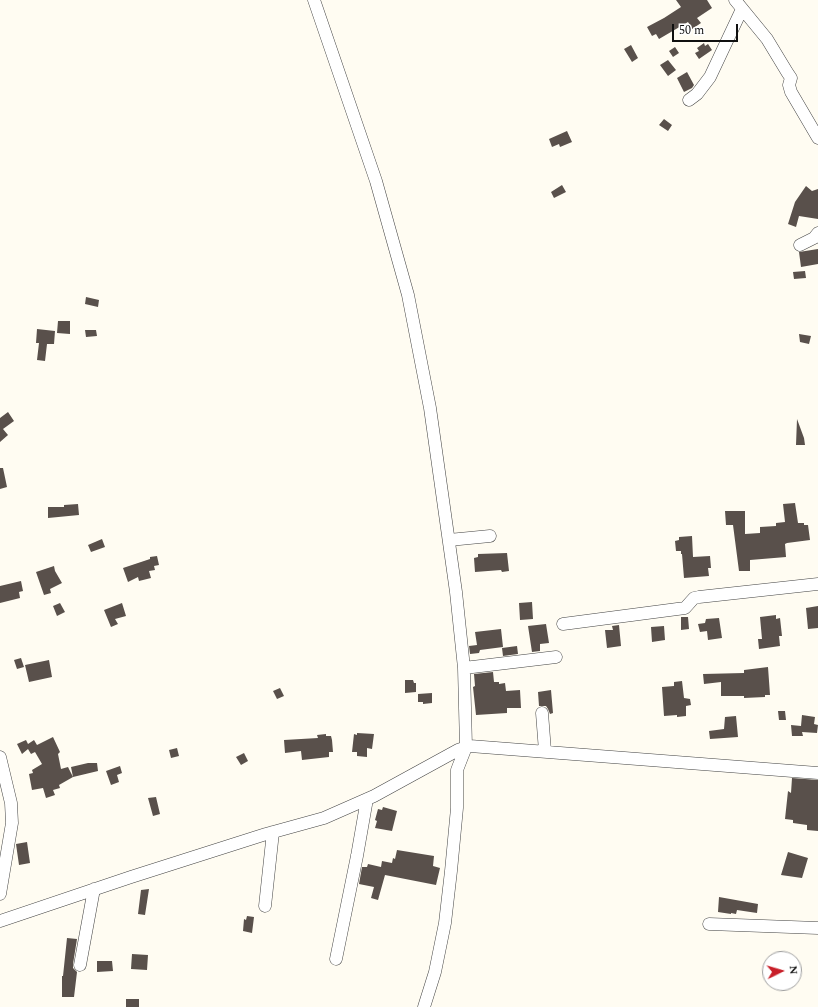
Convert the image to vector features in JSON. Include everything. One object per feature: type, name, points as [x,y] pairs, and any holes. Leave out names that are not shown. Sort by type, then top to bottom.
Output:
[{"type":"street","points":[[314,0],[376,181],[408,295],[430,408],[449,540],[464,668],[466,747],[457,770],[457,808],[445,923],[435,972],[424,1007]]},
{"type":"street","points":[[690,100],[697,94],[710,77],[739,5],[767,39],[791,78],[789,85],[791,92],[818,138]]},
{"type":"street","points":[[800,245],[814,238],[818,233]]},
{"type":"street","points":[[449,540],[490,536]]},
{"type":"street","points":[[563,624],[686,608],[694,598],[699,596],[818,584]]},
{"type":"street","points":[[464,668],[556,657]]},
{"type":"street","points":[[542,713],[546,751]]},
{"type":"street","points":[[0,921],[94,889],[273,832],[324,818],[367,799],[458,750],[470,746],[486,746],[818,773]]},
{"type":"street","points":[[0,757],[11,803],[12,823],[0,894]]},
{"type":"street","points":[[336,959],[367,799]]},
{"type":"street","points":[[265,906],[273,832]]},
{"type":"street","points":[[80,965],[94,889]]},
{"type":"street","points":[[709,924],[818,928]]},
{"type":"building","points":[[676,0],[707,0],[712,8],[697,18],[701,23],[692,29],[688,22],[659,39],[656,34],[652,36],[647,27],[681,7]]},
{"type":"building","points":[[704,43],[705,46],[708,44],[712,50],[699,59],[695,53],[699,51],[697,48]]},
{"type":"building","points":[[631,45],[638,58],[632,62],[624,49]]},
{"type":"building","points":[[675,47],[679,53],[673,57],[669,51]]},
{"type":"building","points":[[668,60],[676,70],[668,76],[660,65]]},
{"type":"building","points":[[687,72],[694,85],[692,88],[684,92],[677,78]]},
{"type":"building","points":[[664,119],[672,125],[668,131],[659,125]]},
{"type":"building","points":[[567,131],[572,142],[560,147],[559,144],[552,147],[549,139]]},
{"type":"building","points":[[562,185],[566,192],[554,198],[551,192]]},
{"type":"building","points":[[806,186],[812,191],[818,189],[818,219],[799,216],[796,227],[788,224],[795,202]]},
{"type":"building","points":[[818,249],[818,264],[801,267],[799,252]]},
{"type":"building","points":[[805,271],[806,278],[794,279],[793,272]]},
{"type":"building","points":[[86,297],[99,300],[98,307],[85,304]]},
{"type":"building","points":[[58,321],[70,321],[70,334],[57,333]]},
{"type":"building","points":[[37,329],[55,331],[54,344],[47,344],[45,361],[37,360],[39,343],[36,343]]},
{"type":"building","points":[[85,330],[96,330],[97,336],[86,337]]},
{"type":"building","points":[[799,334],[811,336],[809,344],[800,342]]},
{"type":"building","points":[[8,412],[14,421],[3,429],[8,435],[0,442],[0,418]]},
{"type":"building","points":[[797,419],[804,438],[805,445],[796,445]]},
{"type":"building","points":[[0,468],[3,468],[7,487],[0,489]]},
{"type":"building","points":[[795,503],[798,523],[808,525],[810,540],[787,543],[785,544],[786,557],[750,560],[750,571],[739,571],[733,525],[726,525],[725,511],[745,511],[745,534],[760,533],[760,527],[776,526],[776,523],[785,522],[783,504]]},
{"type":"building","points":[[78,504],[79,515],[48,518],[48,507],[64,507],[64,505]]},
{"type":"building","points":[[692,536],[693,557],[710,556],[711,568],[708,568],[709,576],[684,578],[682,554],[681,551],[676,551],[675,541],[679,540],[679,537]]},
{"type":"building","points":[[102,539],[105,547],[91,552],[88,545]]},
{"type":"building","points":[[507,553],[509,571],[502,572],[501,570],[475,572],[474,558],[478,557],[478,554]]},
{"type":"building","points":[[157,556],[159,565],[154,566],[155,570],[149,571],[151,578],[139,581],[138,577],[128,582],[123,568],[150,559],[150,557]]},
{"type":"building","points":[[54,566],[55,571],[62,583],[50,589],[51,593],[44,595],[36,572]]},
{"type":"building","points":[[21,581],[23,591],[19,592],[20,598],[0,603],[0,586]]},
{"type":"building","points":[[532,602],[533,619],[520,620],[519,603]]},
{"type":"building","points":[[60,603],[65,612],[57,616],[53,606]]},
{"type":"building","points":[[122,603],[126,616],[115,619],[118,624],[111,627],[104,610]]},
{"type":"building","points":[[818,606],[818,628],[808,629],[806,608]]},
{"type":"building","points":[[776,615],[776,619],[780,618],[782,636],[779,636],[780,646],[759,649],[758,639],[762,639],[760,617]]},
{"type":"building","points":[[681,617],[688,617],[689,629],[681,630]]},
{"type":"building","points":[[719,618],[722,638],[708,640],[707,631],[700,632],[698,624],[705,623],[706,619]]},
{"type":"building","points":[[546,624],[549,643],[540,644],[540,651],[532,652],[528,626]]},
{"type":"building","points":[[619,625],[621,646],[607,648],[605,630],[613,630],[612,626]]},
{"type":"building","points":[[664,626],[665,640],[652,642],[651,627]]},
{"type":"building","points":[[501,629],[503,647],[480,650],[479,653],[470,654],[469,646],[477,645],[475,632]]},
{"type":"building","points":[[517,646],[518,654],[503,656],[502,648]]},
{"type":"building","points":[[21,658],[24,667],[17,669],[14,660]]},
{"type":"building","points":[[49,660],[52,677],[29,682],[25,665]]},
{"type":"building","points":[[768,667],[770,695],[765,695],[765,697],[744,698],[744,696],[721,696],[721,682],[704,684],[703,674],[744,673],[744,670]]},
{"type":"building","points":[[493,672],[494,682],[499,682],[499,684],[505,683],[506,691],[520,690],[521,708],[507,708],[507,713],[476,715],[473,687],[475,686],[474,674]]},
{"type":"building","points":[[405,680],[413,680],[414,683],[416,683],[416,692],[405,693]]},
{"type":"building","points":[[682,681],[684,698],[690,699],[691,705],[686,706],[686,716],[664,716],[662,687],[674,686],[674,682]]},
{"type":"building","points":[[280,688],[284,696],[277,699],[273,691]]},
{"type":"building","points":[[551,690],[553,713],[550,714],[546,706],[539,706],[538,692]]},
{"type":"building","points":[[432,693],[432,703],[423,704],[423,702],[418,702],[418,694]]},
{"type":"building","points":[[778,711],[785,711],[786,720],[779,720]]},
{"type":"building","points":[[802,715],[815,717],[814,724],[818,725],[817,733],[802,732],[803,736],[792,736],[791,725],[801,726]]},
{"type":"building","points":[[736,716],[738,737],[710,739],[709,731],[724,729],[725,717]]},
{"type":"building","points":[[357,733],[374,734],[372,749],[367,748],[367,757],[357,756],[357,752],[352,752],[354,734],[357,735]]},
{"type":"building","points":[[326,734],[326,736],[331,736],[332,740],[333,752],[329,752],[329,757],[302,760],[301,751],[285,753],[284,740],[318,738],[317,735]]},
{"type":"building","points":[[53,737],[60,752],[58,754],[61,769],[68,767],[73,777],[59,785],[60,788],[53,790],[55,795],[46,798],[43,788],[32,790],[29,774],[33,773],[32,770],[42,764],[35,752],[31,754],[28,749],[22,754],[17,744],[26,740],[28,744],[34,740],[37,745]]},
{"type":"building","points":[[177,748],[179,756],[171,758],[169,750]]},
{"type":"building","points":[[244,753],[248,761],[241,765],[236,757]]},
{"type":"building","points":[[88,763],[97,763],[98,771],[73,777],[71,767]]},
{"type":"building","points":[[120,766],[122,773],[117,775],[119,782],[111,785],[106,771]]},
{"type":"building","points":[[792,778],[818,780],[818,831],[807,830],[807,825],[793,823],[793,820],[785,819],[788,791],[791,793]]},
{"type":"building","points":[[156,797],[160,814],[153,816],[148,798]]},
{"type":"building","points":[[383,807],[397,811],[392,831],[375,828],[377,821],[375,820],[378,809],[382,810]]},
{"type":"building","points":[[27,842],[30,863],[19,865],[16,844]]},
{"type":"building","points":[[397,850],[434,856],[433,866],[440,868],[436,885],[385,875],[378,900],[371,898],[374,887],[359,884],[362,867],[367,867],[368,864],[381,867],[382,861],[392,863],[393,858],[395,859]]},
{"type":"building","points":[[788,852],[808,858],[802,878],[781,875]]},
{"type":"building","points":[[149,889],[145,915],[138,914],[141,890]]},
{"type":"building","points":[[719,897],[758,904],[757,913],[737,910],[736,914],[718,912]]},
{"type":"building","points":[[247,916],[254,917],[252,933],[243,931],[244,919],[246,920]]},
{"type":"building","points":[[67,938],[77,939],[73,964],[73,968],[77,972],[74,997],[62,997],[62,976]]},
{"type":"building","points":[[132,954],[148,955],[147,970],[131,969]]},
{"type":"building","points":[[97,961],[112,961],[113,971],[97,972]]},
{"type":"building","points":[[126,999],[139,999],[139,1007],[126,1007]]}]
